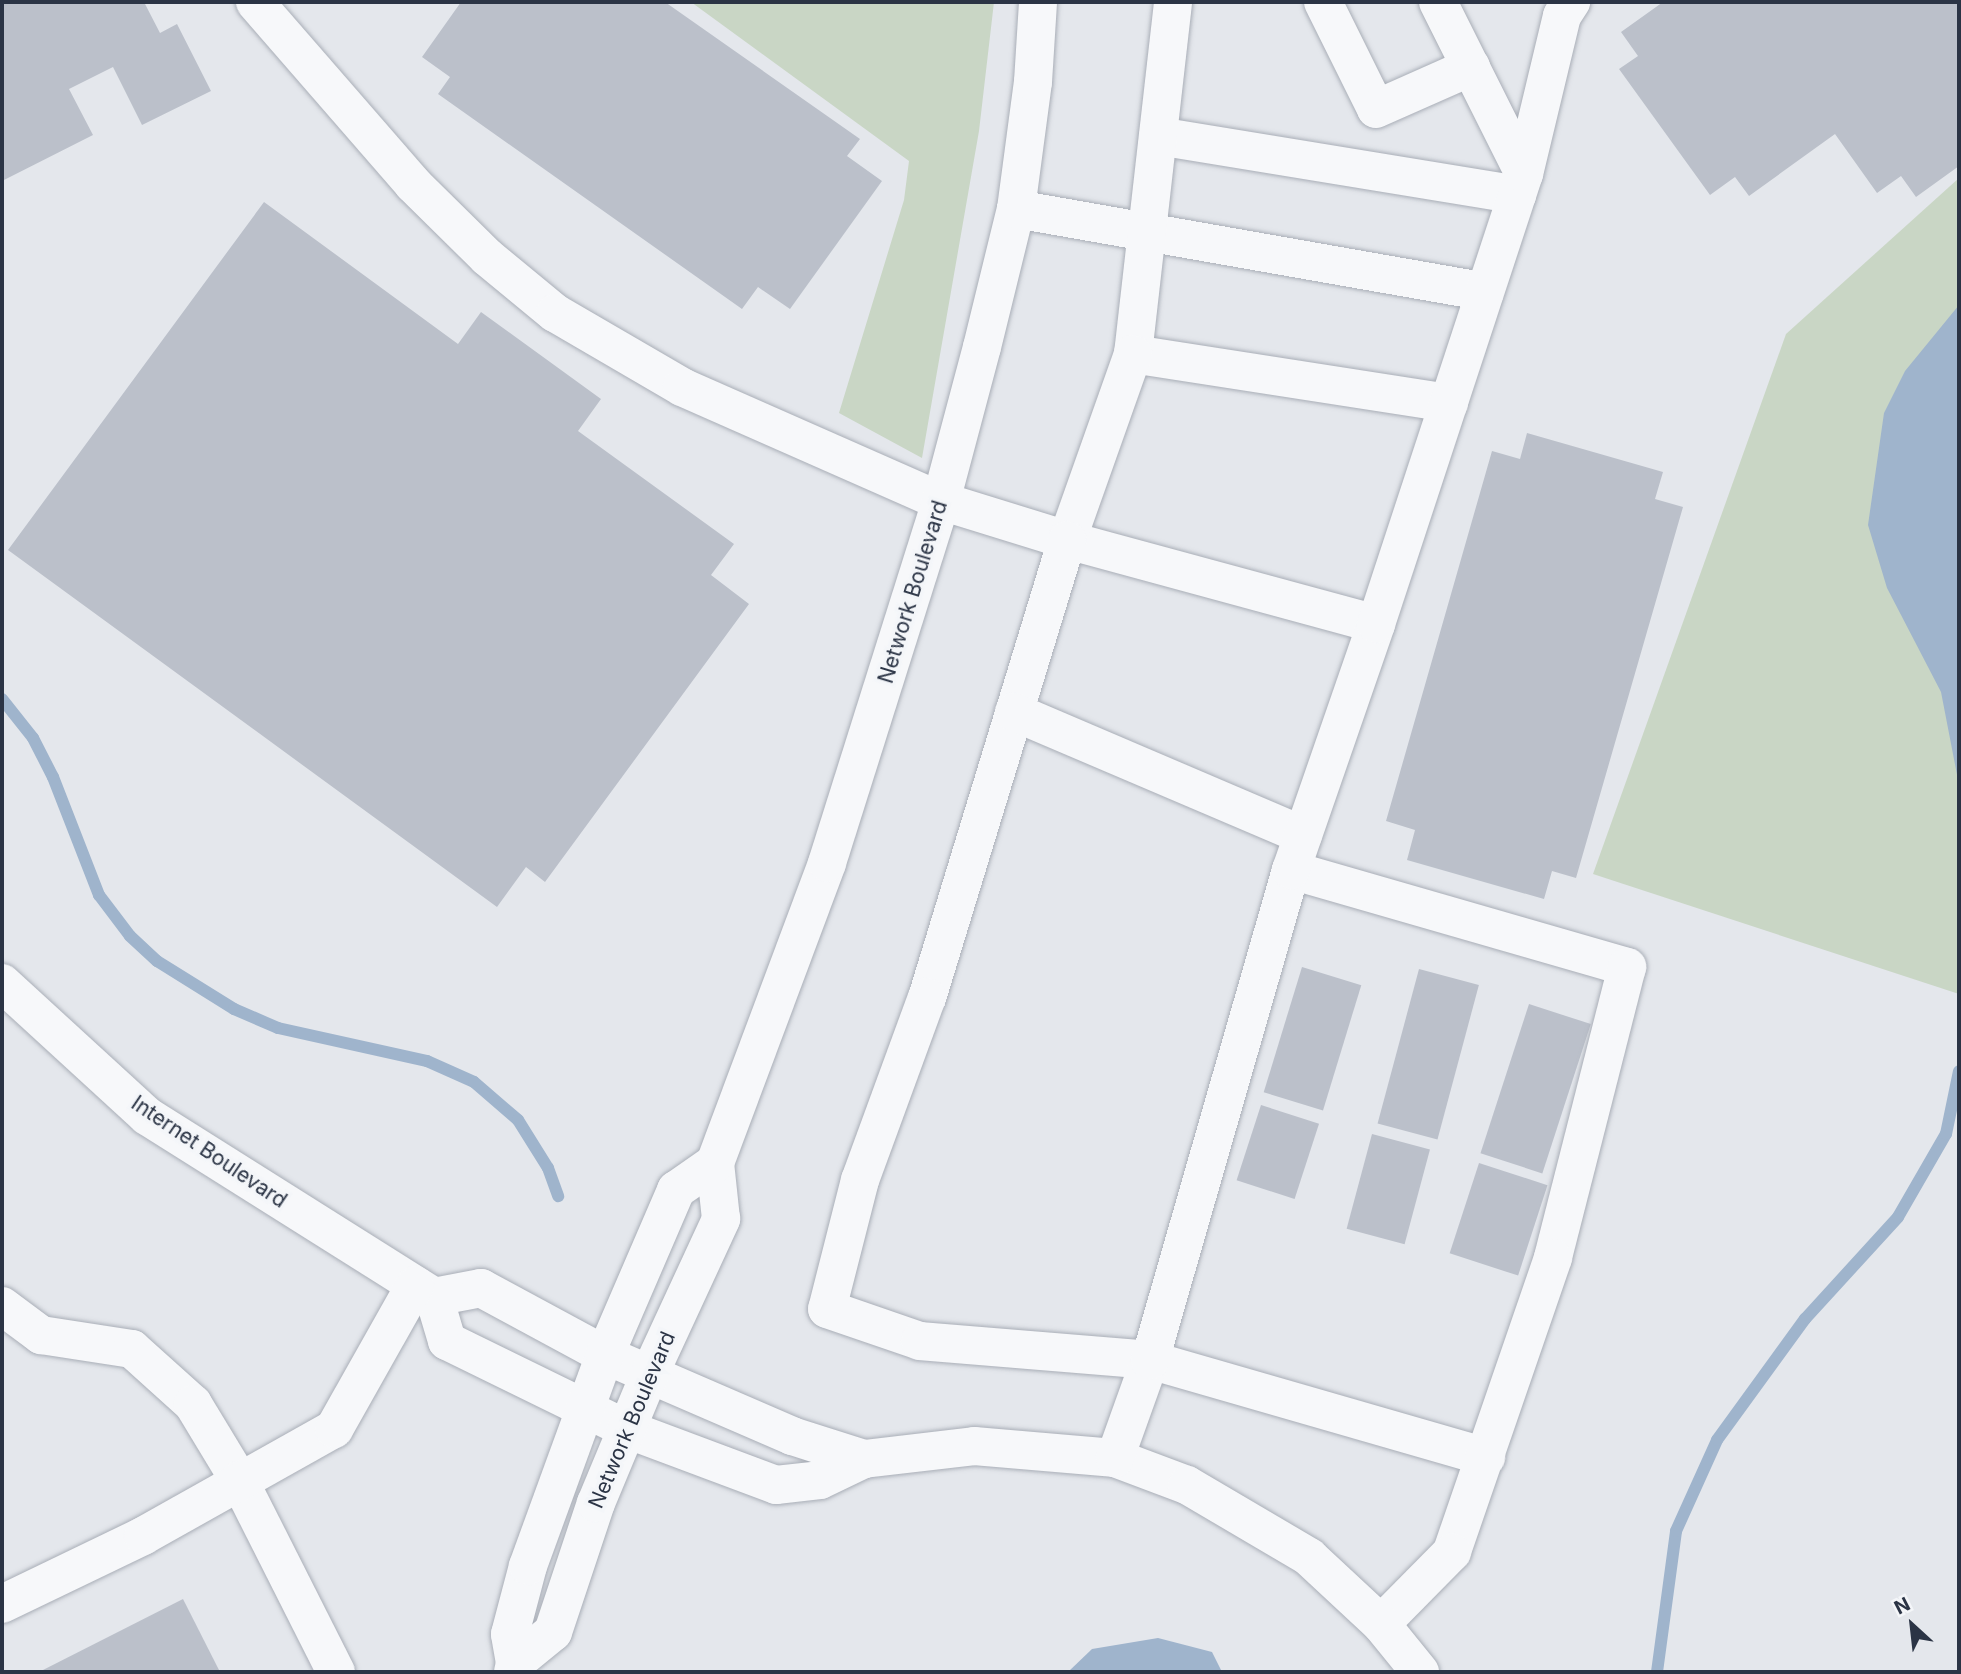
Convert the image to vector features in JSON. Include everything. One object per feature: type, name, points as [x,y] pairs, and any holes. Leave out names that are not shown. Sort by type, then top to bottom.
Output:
[{"type":"street","points":[[255,2],[413,184],[486,257],[555,313],[682,387],[941,502],[1067,540],[1376,624]]},
{"type":"street","name":"Network Boulevard","points":[[514,1668],[553,1632],[596,1503],[629,1430],[650,1373],[721,1219],[715,1163],[827,863],[941,502],[1016,209],[1033,82],[1038,2]]},
{"type":"street","points":[[1173,2],[1133,354],[1067,540],[927,997],[860,1180],[827,1309],[920,1341],[1150,1360],[1486,1457]]},
{"type":"street","points":[[1323,2],[1376,109],[1471,67]]},
{"type":"street","points":[[1438,2],[1471,67],[1521,185]]},
{"type":"street","points":[[1115,1458],[1150,1360],[1297,853],[1521,185],[1562,16],[1571,2]]},
{"type":"street","points":[[1158,136],[1521,185]]},
{"type":"street","points":[[1016,209],[1485,292]]},
{"type":"street","points":[[1133,354],[1449,404]]},
{"type":"street","points":[[1014,712],[1297,853],[1627,967],[1553,1258],[1452,1552],[1381,1624]]},
{"type":"street","name":"Internet Boulevard","points":[[2,983],[147,1116],[425,1291]]},
{"type":"street","name":"Network Boulevard","points":[[514,1668],[510,1634],[528,1566],[605,1355],[677,1190],[715,1163]]},
{"type":"street","points":[[425,1291],[481,1288],[605,1355],[792,1436],[864,1459]]},
{"type":"street","points":[[425,1291],[447,1341],[629,1430],[776,1485],[820,1480],[864,1459],[974,1446],[1115,1458],[1187,1485],[1309,1557],[1381,1624],[1420,1672]]},
{"type":"street","points":[[2,1604],[143,1536],[334,1429],[425,1291]]},
{"type":"street","points":[[2,1306],[41,1335],[132,1349],[193,1404],[239,1480],[336,1672]]},
{"type":"green space","points":[[691,2],[994,2],[979,131],[922,458],[839,413],[904,200],[909,161]]},
{"type":"green space","points":[[1959,178],[1959,994],[1593,874],[1786,334]]},
{"type":"water","points":[[1959,305],[1959,785],[1941,692],[1887,588],[1868,525],[1884,413],[1905,371]]},
{"type":"water","points":[[1158,1638],[1212,1652],[1222,1672],[1068,1672],[1092,1649]]},
{"type":"building","points":[[2,2],[144,2],[160,33],[177,24],[211,91],[142,125],[113,67],[69,89],[93,135],[2,181]]},
{"type":"building","points":[[461,2],[665,2],[860,139],[847,156],[882,181],[790,309],[758,287],[742,309],[438,94],[450,77],[422,57]]},
{"type":"building","points":[[1663,2],[1959,2],[1959,166],[1916,197],[1901,176],[1877,193],[1835,134],[1749,196],[1735,177],[1710,195],[1619,69],[1638,56],[1621,32]]},
{"type":"building","points":[[264,202],[458,344],[481,312],[601,399],[578,431],[734,544],[711,575],[749,604],[545,882],[526,867],[497,907],[8,550]]},
{"type":"building","points":[[1527,433],[1663,472],[1655,499],[1683,507],[1576,878],[1552,871],[1544,899],[1407,860],[1415,830],[1386,821],[1492,451],[1520,459]]},
{"type":"building","points":[[1302,967],[1361,985],[1323,1110],[1264,1092]]},
{"type":"building","points":[[1419,969],[1479,985],[1437,1140],[1378,1124]]},
{"type":"building","points":[[1529,1004],[1591,1024],[1542,1173],[1480,1153]]},
{"type":"building","points":[[1261,1105],[1319,1124],[1295,1199],[1237,1180]]},
{"type":"building","points":[[1372,1134],[1430,1150],[1405,1244],[1347,1229]]},
{"type":"building","points":[[1479,1163],[1547,1185],[1518,1276],[1450,1253]]},
{"type":"building","points":[[183,1599],[220,1672],[39,1672]]},
{"type":"waterway","points":[[2,699],[33,738],[53,777],[99,895],[130,936],[157,961],[234,1009],[278,1028],[427,1061],[474,1082],[518,1120],[548,1168],[558,1196]]},
{"type":"waterway","points":[[1657,1672],[1676,1531],[1717,1440],[1805,1319],[1898,1217],[1946,1134],[1959,1071]]}]
